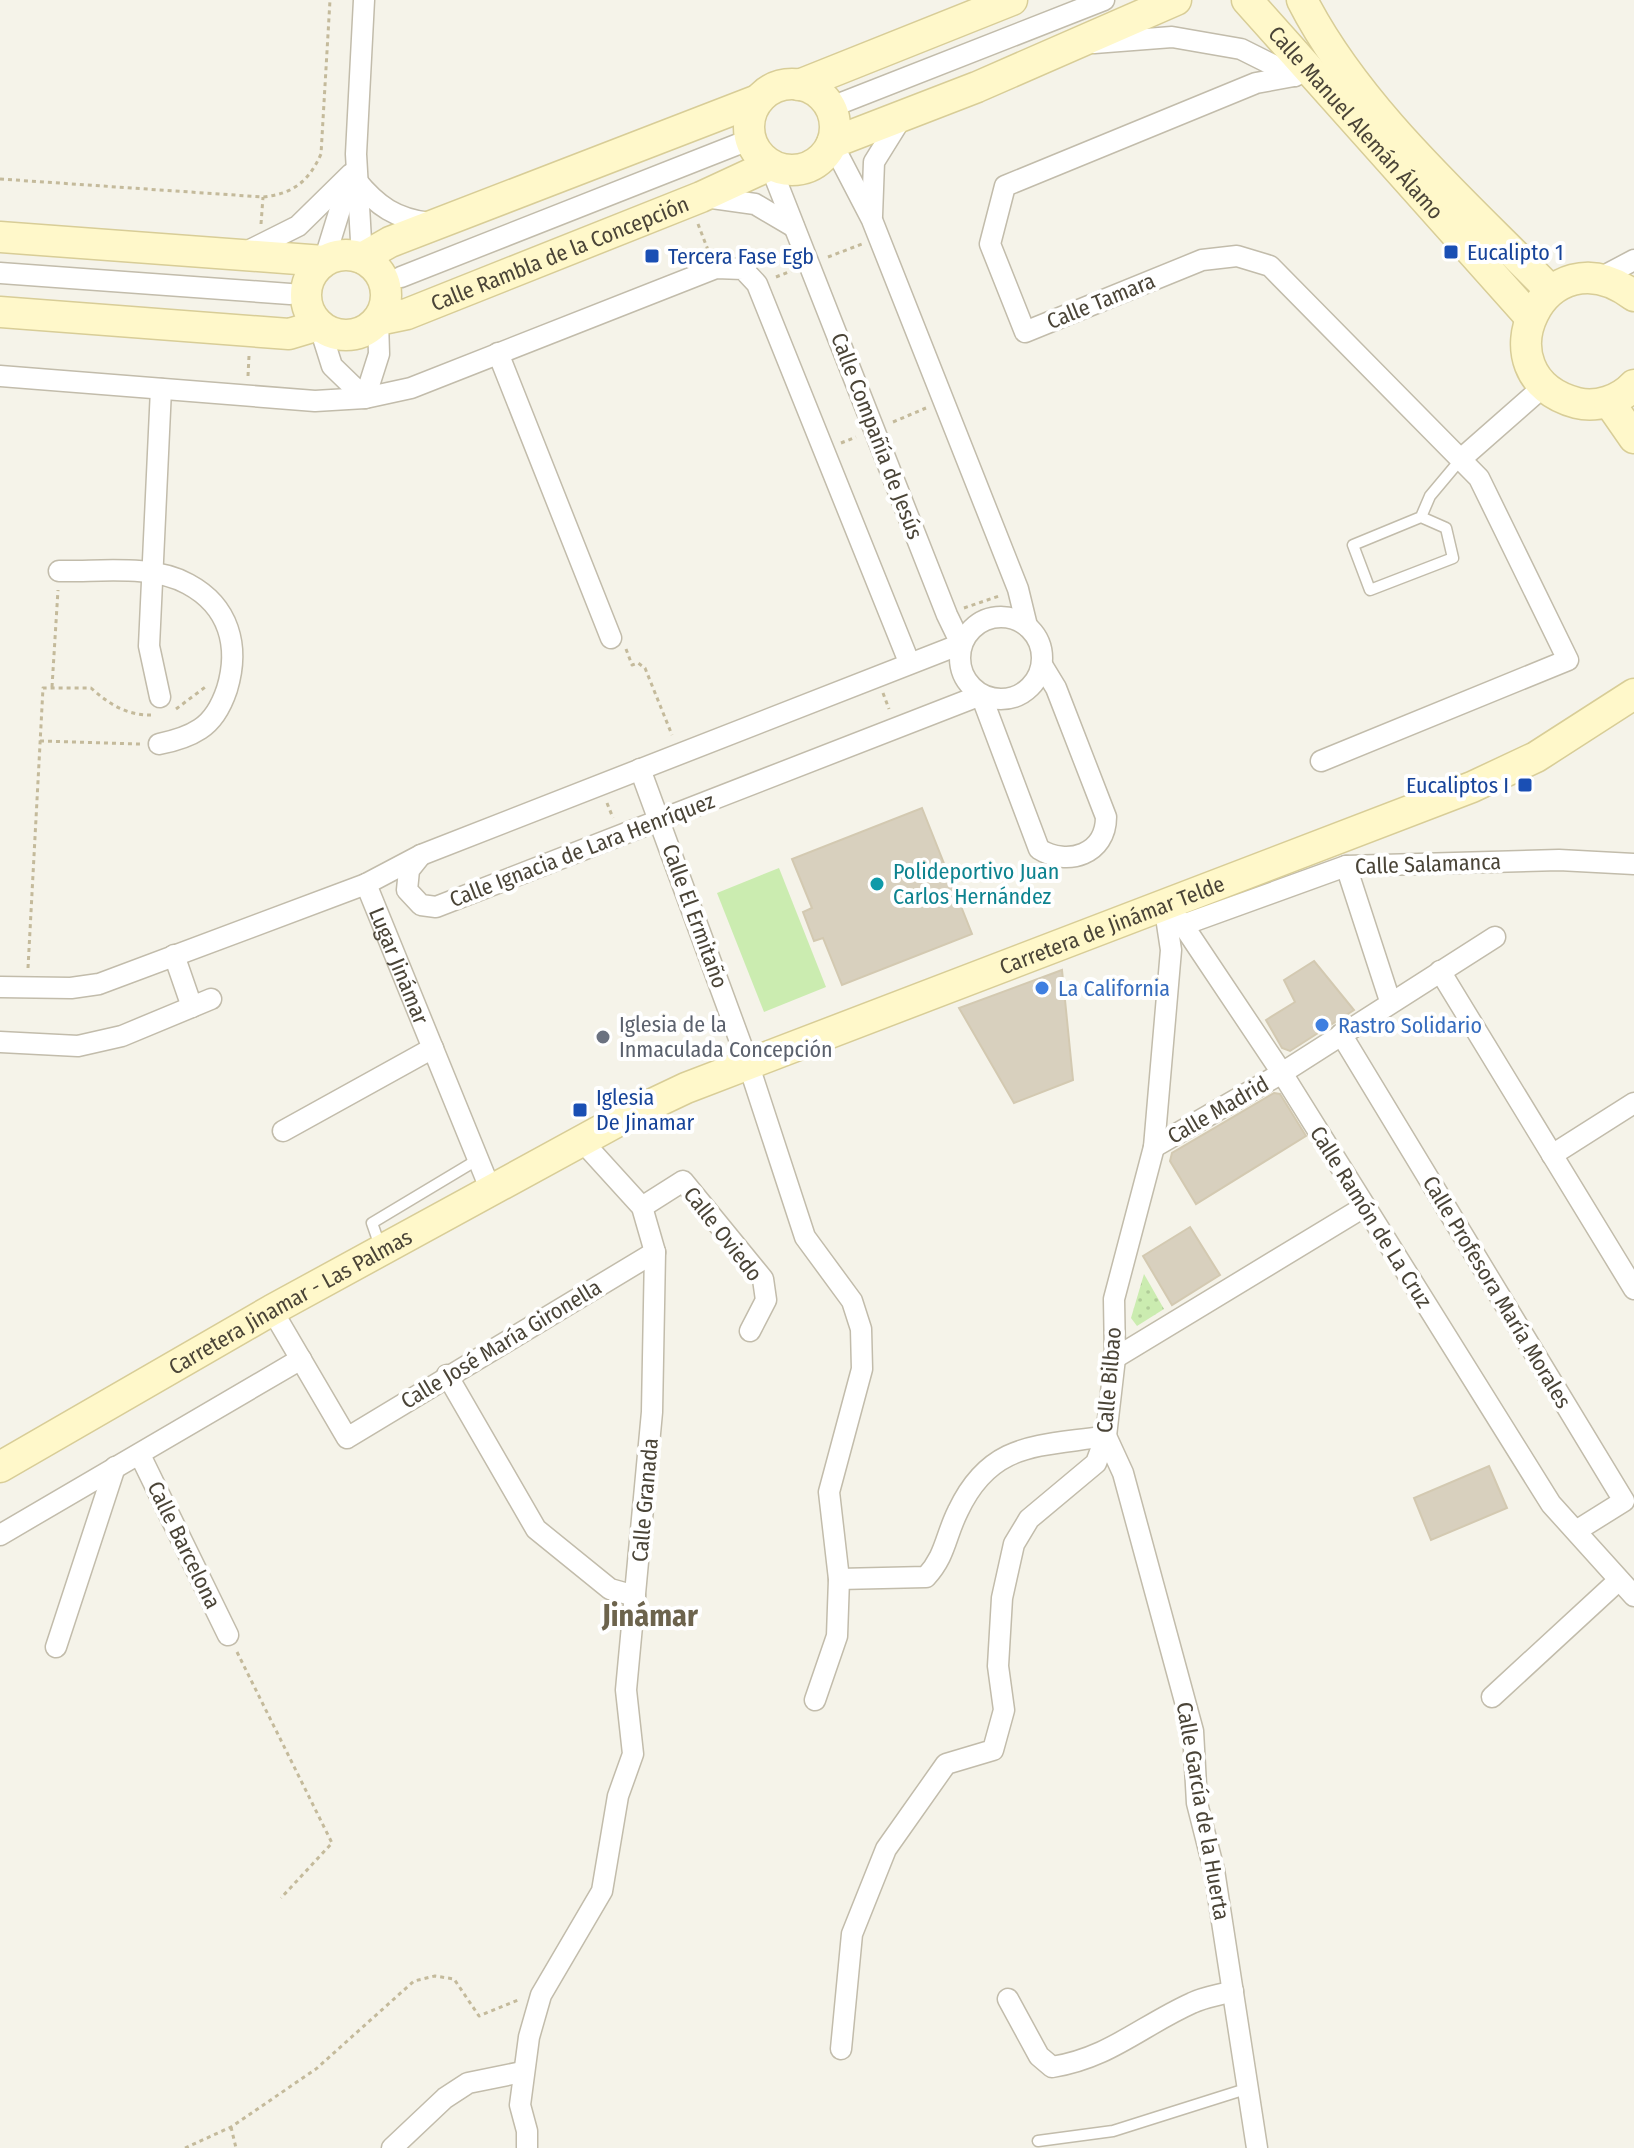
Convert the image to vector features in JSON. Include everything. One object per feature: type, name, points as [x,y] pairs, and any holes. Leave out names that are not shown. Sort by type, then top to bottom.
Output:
[{"type":"street","points":[[324,261],[353,177],[364,0]]},
{"type":"street","points":[[362,258],[390,242],[758,100],[784,85],[799,85],[1012,0]]},
{"type":"street","points":[[844,102],[1104,0]]},
{"type":"street","points":[[758,100],[750,117],[749,135],[756,152],[770,165],[788,171],[807,168],[822,158],[832,143],[1079,44],[1176,0]]},
{"type":"street","name":"Calle Manuel Alemán Álamo","points":[[1247,0],[1308,79],[1530,317]]},
{"type":"street","name":"Calle Manuel Alemán Álamo","points":[[1302,0],[1354,81],[1427,165],[1550,290]]},
{"type":"street","points":[[1079,44],[1172,37],[1241,49],[1308,79]]},
{"type":"street","name":"Calle Tamara","points":[[1308,79],[1256,83],[1005,186],[990,244],[1025,332],[1202,260],[1237,256],[1270,266],[1479,478],[1568,660],[1321,761]]},
{"type":"street","points":[[799,85],[825,100],[832,113],[832,143],[872,220],[1018,589],[1027,626]]},
{"type":"street","points":[[872,220],[874,162],[902,117]]},
{"type":"street","points":[[401,277],[741,143]]},
{"type":"street","name":"Calle Rambla de la Concepción","points":[[378,320],[407,314],[701,197],[770,165]]},
{"type":"street","name":"Calle Compañía de Jesús","points":[[770,165],[961,644]]},
{"type":"street","points":[[353,177],[374,202],[404,220],[438,223]]},
{"type":"street","points":[[235,255],[260,248],[298,226],[353,177]]},
{"type":"street","points":[[353,177],[362,258]]},
{"type":"street","points":[[701,197],[755,204],[794,227]]},
{"type":"street","points":[[0,237],[324,261]]},
{"type":"street","points":[[365,398],[379,354],[378,320],[386,292],[374,266],[362,258],[336,256],[313,271],[306,284],[309,313],[319,325],[330,333],[356,335],[378,320]]},
{"type":"street","points":[[1600,278],[1634,260]]},
{"type":"street","points":[[0,376],[315,401],[365,398],[411,388],[716,268],[743,269],[757,284],[909,662]]},
{"type":"street","points":[[0,273],[290,294]]},
{"type":"street","points":[[1634,296],[1619,284],[1600,278],[1574,279],[1550,290],[1530,317],[1527,353],[1533,371],[1544,386],[1574,402],[1609,402],[1634,385]]},
{"type":"street","points":[[0,312],[289,334],[319,325]]},
{"type":"street","points":[[319,325],[332,366],[365,398]]},
{"type":"street","points":[[498,353],[611,638]]},
{"type":"street","points":[[379,354],[390,373],[411,388]]},
{"type":"street","points":[[315,401],[332,366]]},
{"type":"street","points":[[1461,459],[1544,386]]},
{"type":"street","points":[[160,697],[149,646],[161,389]]},
{"type":"street","points":[[1609,402],[1634,438]]},
{"type":"street","points":[[59,571],[152,573],[186,583],[210,599],[229,626],[234,649],[232,671],[222,705],[202,728],[159,744]]},
{"type":"street","points":[[981,695],[1039,849],[1054,858],[1069,858],[1096,847],[1106,834],[1106,817],[1056,688],[1042,665],[1037,637],[1027,626],[1009,617],[990,618],[972,627],[961,644],[959,664],[966,682],[981,695],[1000,700],[1020,696],[1034,683],[1042,665]]},
{"type":"street","points":[[0,987],[99,984],[366,884],[421,855],[961,644]]},
{"type":"street","name":"Carretera de Jinámar Telde","points":[[582,1141],[672,1095],[748,1063],[1174,914],[1536,757],[1634,694]]},
{"type":"street","name":"Calle Ignacia de Lara Henríquez","points":[[407,890],[421,905],[436,907],[981,695]]},
{"type":"street","name":"Calle El Ermitaño","points":[[640,769],[748,1063],[805,1237],[852,1301],[861,1329],[862,1369],[829,1492],[839,1579],[837,1636],[815,1700]]},
{"type":"street","points":[[366,884],[407,890],[409,870],[421,855]]},
{"type":"street","name":"Calle Salamanca","points":[[1174,914],[1346,866],[1559,860],[1634,864]]},
{"type":"street","points":[[1346,866],[1390,1001]]},
{"type":"street","name":"Lugar Jinámar","points":[[366,884],[491,1191]]},
{"type":"street","name":"Calle Ramón de La Cruz","points":[[1174,914],[1282,1073],[1551,1504],[1634,1596]]},
{"type":"street","name":"Calle Bilbao","points":[[841,2049],[852,1934],[886,1849],[946,1764],[993,1750],[1004,1710],[998,1666],[1002,1598],[1014,1544],[1029,1519],[1096,1463],[1106,1436],[1115,1358],[1114,1299],[1154,1147],[1174,914]]},
{"type":"street","name":"Calle Madrid","points":[[1154,1147],[1282,1073],[1390,1001],[1495,937]]},
{"type":"street","points":[[0,1042],[78,1046],[122,1036],[202,1003],[174,955]]},
{"type":"street","points":[[1440,971],[1634,1289]]},
{"type":"street","name":"Calle Profesora María Morales","points":[[1341,1034],[1624,1501],[1576,1531]]},
{"type":"street","name":"Lugar Jinámar","points":[[283,1131],[433,1048]]},
{"type":"street","points":[[1552,1155],[1634,1103]]},
{"type":"street","name":"Carretera Jinamar - Las Palmas","points":[[0,1467],[272,1310],[582,1141]]},
{"type":"street","name":"Calle Granada","points":[[527,2148],[527,2131],[520,2105],[522,2072],[541,1995],[602,1891],[618,1796],[633,1754],[626,1690],[652,1412],[655,1252],[642,1207],[582,1141]]},
{"type":"street","name":"Calle Oviedo","points":[[642,1207],[683,1181],[763,1279],[766,1300],[750,1331]]},
{"type":"street","points":[[1115,1358],[1364,1207]]},
{"type":"street","name":"Calle José María Gironella","points":[[301,1359],[347,1438],[655,1252]]},
{"type":"street","points":[[272,1310],[301,1359]]},
{"type":"street","name":"Calle Barcelona","points":[[0,1535],[301,1359]]},
{"type":"street","points":[[447,1375],[536,1529],[610,1589],[635,1596]]},
{"type":"street","points":[[0,1454],[64,1430]]},
{"type":"street","points":[[839,1579],[926,1577],[942,1560],[956,1513],[977,1477],[1011,1451],[1106,1436]]},
{"type":"street","name":"Calle García de la Huerta","points":[[1106,1436],[1123,1473],[1193,1731],[1197,1803],[1214,1870],[1257,2148]]},
{"type":"street","name":"Calle Barcelona","points":[[140,1455],[228,1635]]},
{"type":"street","name":"Calle Barcelona","points":[[56,1647],[115,1467]]},
{"type":"street","points":[[1492,1697],[1619,1580]]},
{"type":"street","points":[[1008,1999],[1039,2056],[1052,2067],[1083,2062],[1120,2045],[1193,2002],[1233,1991]]},
{"type":"street","points":[[392,2148],[445,2098],[468,2083],[522,2072]]},
{"type":"lane","points":[[1421,517],[1446,528],[1453,558],[1370,590],[1353,545],[1421,517],[1430,496],[1461,459]]},
{"type":"lane","points":[[382,1250],[372,1223],[477,1160]]},
{"type":"lane","points":[[1038,2141],[1113,2131],[1249,2088]]},
{"type":"path","points":[[0,179],[263,197],[283,195],[313,172],[321,154],[330,0]]},
{"type":"path","points":[[52,688],[59,571]]},
{"type":"path","points":[[611,638],[626,649],[632,665],[638,663],[645,668],[679,754]]},
{"type":"path","points":[[27,987],[43,688],[91,688],[110,705],[138,716],[165,715],[232,671]]},
{"type":"path","points":[[876,675],[896,728]]},
{"type":"path","points":[[40,741],[159,744]]},
{"type":"path","points":[[600,784],[620,836]]},
{"type":"path","points":[[228,1635],[332,1843],[281,1898]]},
{"type":"path","points":[[185,2148],[231,2127],[316,2069],[414,1981],[435,1976],[454,1979],[479,2016],[520,1999],[541,1995]]},
{"type":"path","points":[[231,2127],[236,2148]]},
{"type":"green space","points":[[779,868],[826,987],[764,1012],[717,893]]},
{"type":"green space","points":[[1144,1274],[1164,1309],[1137,1326],[1131,1318]]},
{"type":"building","name":"Polideportivo Juan Carlos Hernández","points":[[922,808],[972,934],[842,985],[823,938],[814,941],[803,912],[812,908],[792,859]]},
{"type":"building","points":[[1314,961],[1354,1010],[1290,1051],[1282,1048],[1266,1020],[1295,1002],[1284,980]]},
{"type":"building","points":[[1062,970],[1073,1080],[1014,1103],[959,1008]]},
{"type":"building","points":[[1274,1093],[1280,1094],[1306,1136],[1196,1204],[1170,1161],[1172,1153]]},
{"type":"building","points":[[1190,1227],[1220,1275],[1172,1305],[1143,1256]]},
{"type":"building","points":[[1489,1466],[1507,1508],[1431,1540],[1414,1498]]},
{"type":"place","name":"Eucalipto 1","points":[[1451,252]]},
{"type":"place","name":"Tercera Fase Egb","points":[[652,256]]},
{"type":"place","name":"Eucaliptos I","points":[[1525,785]]},
{"type":"place","name":"Polideportivo Juan Carlos Hernández","points":[[877,884]]},
{"type":"place","name":"La California","points":[[1042,988]]},
{"type":"place","name":"Rastro Solidario","points":[[1322,1025]]},
{"type":"place","name":"Iglesia de la Inmaculada Concepción","points":[[603,1037]]},
{"type":"place","name":"Iglesia De Jinamar","points":[[580,1110]]},
{"type":"district","name":"Jinámar","points":[[650,1616]]}]
